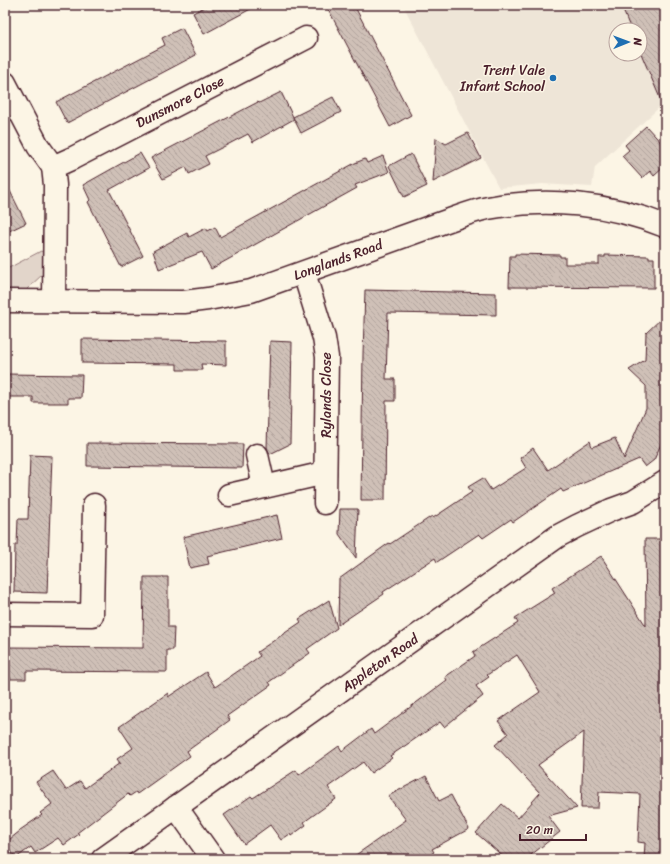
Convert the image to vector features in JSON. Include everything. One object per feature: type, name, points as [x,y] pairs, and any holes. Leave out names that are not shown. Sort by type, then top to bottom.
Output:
[{"type":"street","name":"Dunsmore Close","points":[[53,167],[306,38]]},
{"type":"street","points":[[5,83],[38,146],[53,167],[55,185],[54,301]]},
{"type":"street","name":"Longlands Road","points":[[5,301],[184,302],[251,291],[455,218],[486,208],[507,205],[558,203],[588,206],[634,215],[665,226]]},
{"type":"street","name":"Rylands Close","points":[[304,273],[324,338],[327,357],[325,503]]},
{"type":"street","points":[[257,455],[264,486]]},
{"type":"street","points":[[229,495],[325,472]]},
{"type":"street","name":"Appleton Road","points":[[103,859],[558,536],[611,510],[633,502],[665,482]]},
{"type":"street","points":[[5,614],[92,615],[94,505]]},
{"type":"street","points":[[176,807],[213,859]]},
{"type":"shaded area","name":"Trent Vale Infant School","points":[[403,5],[665,5],[665,102],[595,167],[592,187],[542,184],[499,188]]},
{"type":"shaded area","points":[[41,251],[44,253],[44,273],[26,290],[5,291],[5,270]]},
{"type":"building","points":[[208,5],[258,5],[204,34],[193,13]]},
{"type":"building","points":[[326,5],[354,5],[411,115],[390,127]]},
{"type":"building","points":[[621,5],[661,5],[665,16],[665,110],[645,62],[648,62],[648,22],[628,22]]},
{"type":"building","points":[[182,28],[196,55],[67,123],[56,102],[165,45],[162,38]]},
{"type":"building","points":[[281,92],[294,119],[253,142],[248,134],[205,156],[209,164],[189,174],[186,167],[163,179],[151,158],[258,102],[259,103]]},
{"type":"building","points":[[333,97],[341,112],[301,133],[293,117]]},
{"type":"building","points":[[646,126],[665,147],[665,166],[654,176],[650,171],[642,178],[622,156],[629,150],[625,145]]},
{"type":"building","points":[[468,133],[481,158],[433,182],[436,138],[446,144]]},
{"type":"building","points":[[140,153],[149,168],[109,190],[143,256],[121,267],[88,202],[90,200],[83,185]]},
{"type":"building","points":[[411,154],[427,186],[404,197],[389,166]]},
{"type":"building","points":[[383,156],[389,172],[355,185],[357,188],[211,269],[202,252],[159,269],[153,251],[187,233],[189,237],[206,228],[208,231],[215,227],[220,237],[355,163],[365,159],[367,163]]},
{"type":"building","points":[[5,181],[26,223],[5,233]]},
{"type":"building","points":[[515,254],[560,255],[560,257],[565,257],[565,264],[599,264],[599,257],[605,257],[605,255],[649,256],[649,258],[654,258],[654,288],[509,287],[510,256],[515,256]]},
{"type":"building","points":[[365,290],[496,293],[496,315],[388,313],[386,379],[395,379],[395,401],[386,401],[385,500],[361,500]]},
{"type":"building","points":[[665,315],[665,435],[654,460],[645,467],[639,459],[563,492],[561,489],[513,522],[511,519],[483,538],[479,534],[437,562],[435,558],[383,592],[384,594],[338,625],[339,579],[389,543],[390,544],[432,516],[433,518],[472,492],[468,487],[483,478],[491,490],[526,468],[520,458],[533,448],[548,470],[590,441],[592,447],[615,438],[624,459],[646,408],[646,386],[629,370],[645,360],[646,333]]},
{"type":"building","points":[[82,339],[226,341],[226,365],[201,364],[202,370],[177,370],[177,364],[82,363]]},
{"type":"building","points":[[270,341],[292,342],[290,444],[270,454],[267,448]]},
{"type":"building","points":[[5,374],[82,375],[81,398],[68,398],[68,403],[33,403],[33,397],[5,397]]},
{"type":"building","points":[[87,443],[243,444],[242,468],[87,466]]},
{"type":"building","points":[[30,455],[52,456],[47,593],[14,592],[15,545],[17,545],[18,519],[28,519]]},
{"type":"building","points":[[340,509],[358,509],[356,558],[339,534]]},
{"type":"building","points":[[277,515],[282,538],[207,556],[209,564],[190,568],[183,537]]},
{"type":"building","points":[[645,539],[665,539],[665,859],[644,859],[645,843],[638,842],[640,794],[599,792],[598,808],[581,808],[584,732],[538,765],[577,808],[548,816],[560,832],[526,859],[506,859],[476,833],[502,804],[518,818],[540,793],[495,745],[508,734],[498,721],[540,692],[517,655],[487,675],[489,677],[476,686],[483,696],[444,727],[440,722],[390,756],[392,758],[371,773],[363,762],[328,787],[336,799],[304,822],[306,825],[291,836],[290,834],[281,840],[270,825],[244,844],[224,815],[251,796],[253,798],[296,770],[299,775],[339,746],[342,751],[371,729],[374,734],[447,680],[445,677],[475,656],[473,652],[518,623],[515,618],[555,593],[552,588],[601,556],[646,626]]},
{"type":"building","points":[[144,577],[168,577],[168,627],[174,627],[173,650],[167,650],[167,672],[26,671],[26,679],[5,679],[5,647],[143,648]]},
{"type":"building","points":[[329,600],[337,628],[307,649],[310,653],[269,682],[271,685],[227,716],[230,720],[187,751],[190,756],[137,794],[136,792],[130,796],[128,794],[77,833],[79,834],[64,845],[58,838],[35,853],[31,847],[16,858],[5,845],[5,843],[20,830],[42,815],[40,813],[52,804],[36,782],[53,771],[66,790],[80,781],[85,788],[120,763],[117,759],[133,748],[119,727],[168,693],[168,697],[206,672],[215,687],[260,656],[257,652],[301,622],[299,619]]},
{"type":"building","points":[[426,776],[439,801],[451,795],[469,829],[432,849],[434,852],[425,859],[350,859],[406,820],[388,796]]},
{"type":"place","name":"Trent Vale Infant School","points":[[553,78]]}]
